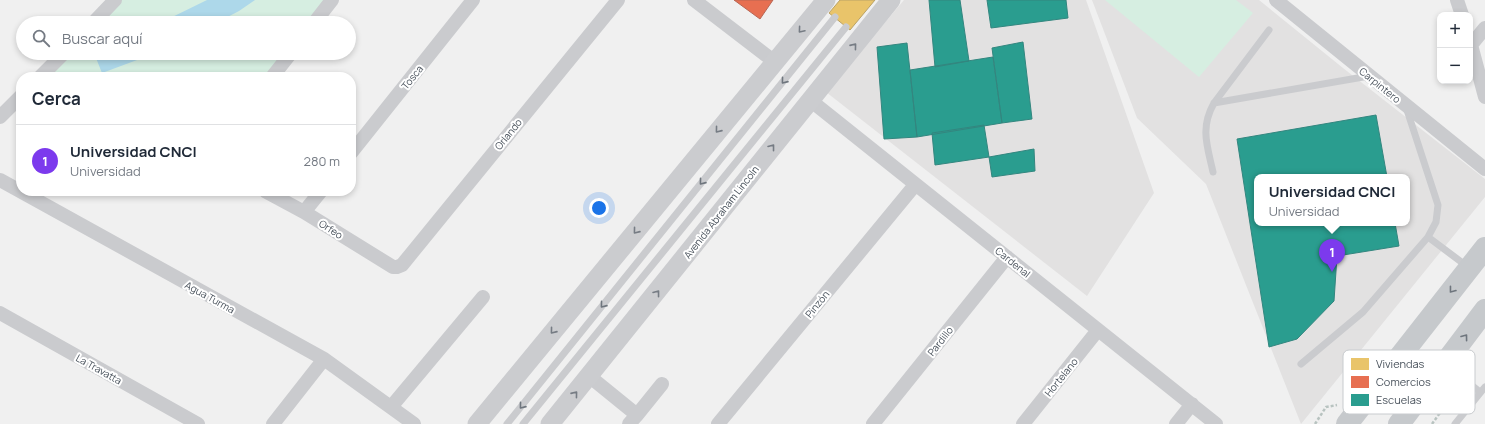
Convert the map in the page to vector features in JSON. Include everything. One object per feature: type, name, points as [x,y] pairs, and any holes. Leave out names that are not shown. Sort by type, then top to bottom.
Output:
[{"type":"main road","points":[[477,424],[826,0]]},
{"type":"main road","name":"Avenida Abraham Lincoln","points":[[550,424],[891,0]]},
{"type":"main road","points":[[1405,350],[1485,248]]},
{"type":"main road","points":[[1455,350],[1485,310]]},
{"type":"main road","points":[[1347,424],[1355,414]]},
{"type":"main road","points":[[1399,424],[1407,414]]},
{"type":"street","points":[[100,16],[115,0]]},
{"type":"street","points":[[319,16],[332,0]]},
{"type":"street","name":"Tosca","points":[[356,147],[473,0]]},
{"type":"street","name":"Orlando","points":[[397,267],[402,265],[618,0]]},
{"type":"street","points":[[694,0],[775,62]]},
{"type":"street","name":"Carpintero","points":[[1276,0],[1485,169]]},
{"type":"street","points":[[1457,0],[1461,12]]},
{"type":"street","points":[[1473,41],[1485,28]]},
{"type":"street","points":[[1472,48],[1485,97]]},
{"type":"street","points":[[49,72],[59,60]]},
{"type":"street","points":[[276,72],[285,60]]},
{"type":"street","name":"Cardenal","points":[[810,100],[1216,424]]},
{"type":"street","points":[[0,117],[16,101]]},
{"type":"street","name":"Agua Turma","points":[[0,180],[16,189]]},
{"type":"street","name":"Pinzón","points":[[718,424],[916,185]]},
{"type":"street","name":"Agua Turma","points":[[29,196],[324,359],[414,424]]},
{"type":"street","name":"Orfeo","points":[[274,196],[304,212],[393,267],[397,267]]},
{"type":"street","points":[[304,212],[317,196]]},
{"type":"street","name":"Pardillo","points":[[873,424],[1007,257]]},
{"type":"street","points":[[391,407],[483,297]]},
{"type":"street","name":"La Travatta","points":[[0,313],[198,424]]},
{"type":"street","name":"Hortelano","points":[[1023,424],[1098,330]]},
{"type":"street","points":[[273,424],[324,359]]},
{"type":"street","points":[[589,376],[633,420],[662,384]]},
{"type":"street","points":[[1176,424],[1192,404]]},
{"type":"lane","points":[[507,424],[835,18]]},
{"type":"lane","points":[[523,424],[846,27]]},
{"type":"lane","points":[[1213,172],[1206,141],[1205,126],[1207,116],[1214,103],[1268,30]]},
{"type":"lane","points":[[1214,103],[1370,76]]},
{"type":"lane","points":[[1301,364],[1363,312],[1428,237],[1436,222],[1438,205],[1405,105]]},
{"type":"lane","points":[[1428,237],[1469,268]]},
{"type":"lane","points":[[1475,400],[1483,390]]},
{"type":"lane","points":[[1455,424],[1463,414]]},
{"type":"path","points":[[1432,423],[1439,414]]},
{"type":"shaded area","points":[[904,0],[1086,0],[1154,193],[1087,296],[826,92]]},
{"type":"shaded area","points":[[1092,0],[1259,0],[1485,179],[1485,197],[1361,350],[1343,350],[1343,372],[1301,424],[1206,184],[1137,118]]},
{"type":"green space","points":[[115,0],[332,0],[319,16],[100,16]]},
{"type":"green space","points":[[1105,0],[1236,0],[1253,13],[1199,77]]},
{"type":"green space","points":[[57,60],[285,60],[276,72],[45,72]]},
{"type":"water","points":[[207,0],[255,0],[229,16],[174,16]]},
{"type":"water","points":[[97,60],[137,60],[105,72],[102,72]]},
{"type":"building: Viviendas","points":[[840,0],[875,0],[850,30],[829,13]]},
{"type":"building: Comercios","points":[[734,0],[773,0],[760,19]]},
{"type":"building: Escuelas","points":[[929,0],[960,0],[969,61],[935,67]]},
{"type":"building: Escuelas","points":[[987,0],[1066,0],[1068,18],[991,28]]},
{"type":"building: Escuelas","points":[[1023,42],[1032,119],[1002,123],[992,48]]},
{"type":"building: Escuelas","points":[[907,43],[917,137],[884,139],[877,47]]},
{"type":"building: Escuelas","points":[[993,57],[1002,123],[917,137],[910,70]]},
{"type":"building: Escuelas","points":[[1376,115],[1386,174],[1254,174],[1254,226],[1396,226],[1399,246],[1337,256],[1334,301],[1297,339],[1269,347],[1237,139]]},
{"type":"building: Escuelas","points":[[984,125],[989,157],[935,165],[932,133]]},
{"type":"building: Escuelas","points":[[1034,149],[1035,171],[992,177],[989,157]]},
{"type":"place","name":"Universidad CNCI","points":[[1332,272]]}]
